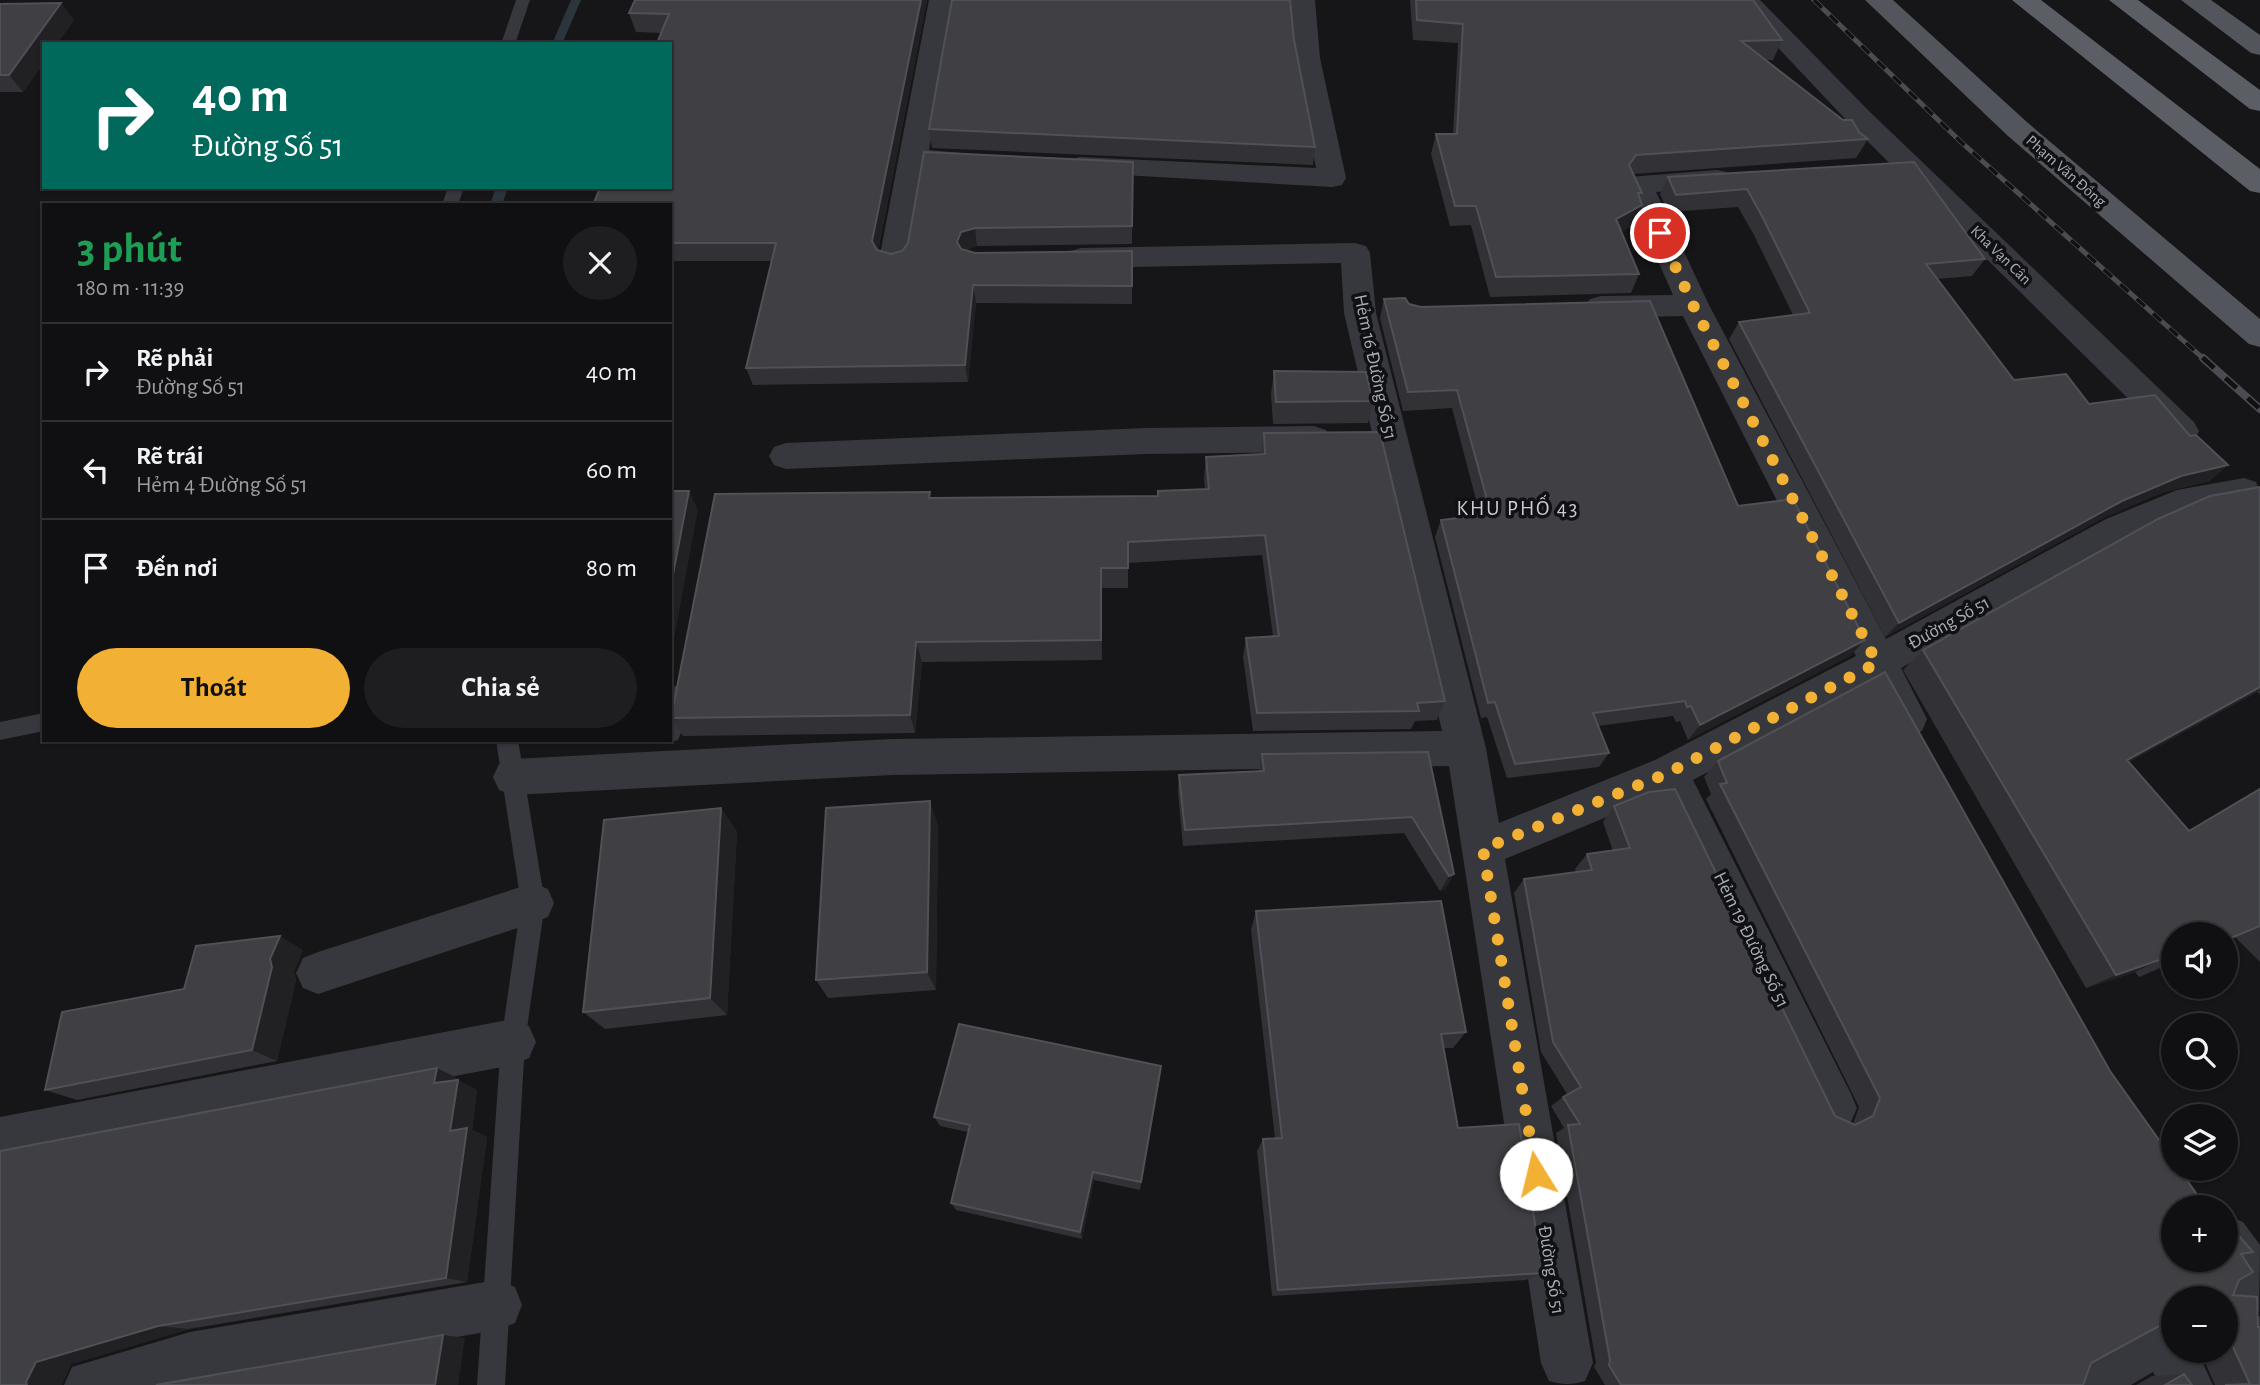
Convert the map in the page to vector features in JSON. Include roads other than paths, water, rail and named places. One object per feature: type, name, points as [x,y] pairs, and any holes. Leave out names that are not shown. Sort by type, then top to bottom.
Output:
[{"type":"highway","points":[[2025,0],[2260,184]]},
{"type":"highway","points":[[2122,0],[2260,103]]},
{"type":"main road","name":"Phạm Văn Đồng","points":[[1878,0],[1954,74],[2260,336]]},
{"type":"main road","points":[[2194,0],[2260,47]]},
{"type":"street","points":[[894,260],[942,0]]},
{"type":"street","points":[[1059,165],[1332,178],[1307,58],[1302,0]]},
{"type":"street","name":"Kha Vạn Cân","points":[[1746,0],[1911,167],[2252,498]]},
{"type":"street","points":[[914,158],[1006,162]]},
{"type":"street","points":[[1870,169],[1911,167]]},
{"type":"street","points":[[1747,177],[1638,184],[1693,305],[1877,663],[1928,755]]},
{"type":"street","name":"Hẻm 16 Đường Số 51","points":[[1047,258],[1354,253],[1367,438],[1466,748],[1483,849]]},
{"type":"street","points":[[1568,308],[1693,305]]},
{"type":"street","points":[[786,456],[1146,441],[1367,438]]},
{"type":"street","name":"Đường Số 51","points":[[1567,1363],[1483,849],[1668,773],[1877,663],[2119,529],[2177,504],[2252,498]]},
{"type":"street","points":[[510,759],[667,748],[892,757],[1466,748]]},
{"type":"street","name":"Hẻm 19 Đường Số 51","points":[[1668,773],[1834,1108]]},
{"type":"street","points":[[318,973],[533,903]]},
{"type":"street","points":[[0,1140],[513,1042]]},
{"type":"street","points":[[2238,1256],[2260,1286],[2238,1298]]},
{"type":"street","points":[[90,1385],[190,1357],[497,1305]]},
{"type":"street","points":[[2081,1385],[2161,1339]]},
{"type":"street","points":[[2179,1363],[2187,1385]]},
{"type":"lane","points":[[509,42],[523,0]]},
{"type":"lane","points":[[672,722],[680,681]]},
{"type":"lane","points":[[0,731],[42,722]]},
{"type":"lane","points":[[491,1385],[513,1042],[533,903],[510,759]]},
{"type":"waterway","points":[[558,42],[576,0]]},
{"type":"waterway","points":[[497,203],[501,189]]},
{"type":"railway","points":[[1814,0],[1961,142],[2205,360]]},
{"type":"railway","points":[[2203,358],[2260,409]]},
{"type":"district","name":"KHU PHỐ 43","points":[[1518,508]]}]
